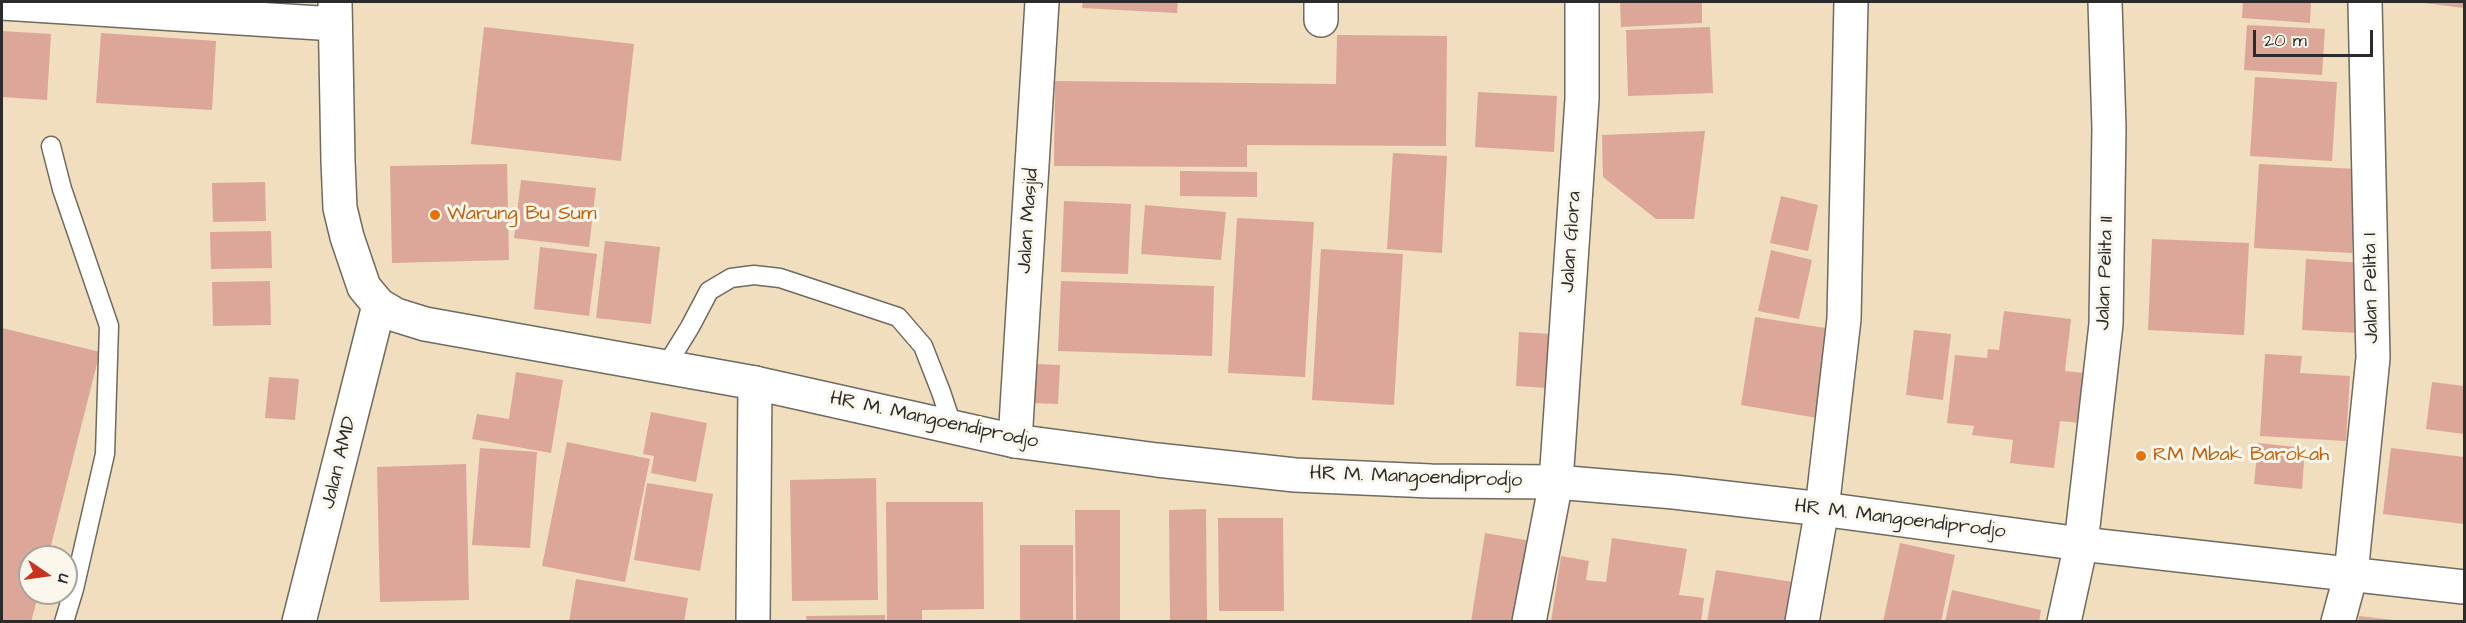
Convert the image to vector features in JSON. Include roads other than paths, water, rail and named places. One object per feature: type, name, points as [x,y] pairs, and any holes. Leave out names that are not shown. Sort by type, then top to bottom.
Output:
[{"type":"street","name":"Jalan Masjid","points":[[1015,441],[1042,2]]},
{"type":"street","name":"Jalan Glora","points":[[1529,621],[1556,482],[1582,99],[1582,2]]},
{"type":"street","points":[[1802,621],[1822,509],[1844,319],[1851,2]]},
{"type":"street","name":"Jalan Pelita II","points":[[2064,621],[2081,544],[2106,324],[2109,128],[2104,2]]},
{"type":"street","name":"Jalan Pelita I","points":[[2338,621],[2351,574],[2373,358],[2365,2]]},
{"type":"street","points":[[2,3],[335,13],[335,106],[340,208],[354,263],[364,287],[379,305]]},
{"type":"street","name":"HR M. Mangoendiprodjo","points":[[379,305],[396,315],[425,324],[755,383],[1015,441],[1295,475],[1431,481],[1556,482],[1674,492],[1822,509],[2081,544],[2464,587]]},
{"type":"street","name":"Jalan AMD","points":[[299,621],[379,305]]},
{"type":"street","points":[[753,621],[755,383]]},
{"type":"lane","points":[[51,146],[62,189],[109,326],[105,454],[74,589],[64,621]]},
{"type":"lane","points":[[666,366],[709,291],[731,278],[754,275],[780,278],[898,317],[922,346],[953,428]]},
{"type":"place","name":"Warung Bu Sum","points":[[435,215]]},
{"type":"place","name":"RM Mbak Barokah","points":[[2141,456]]}]
